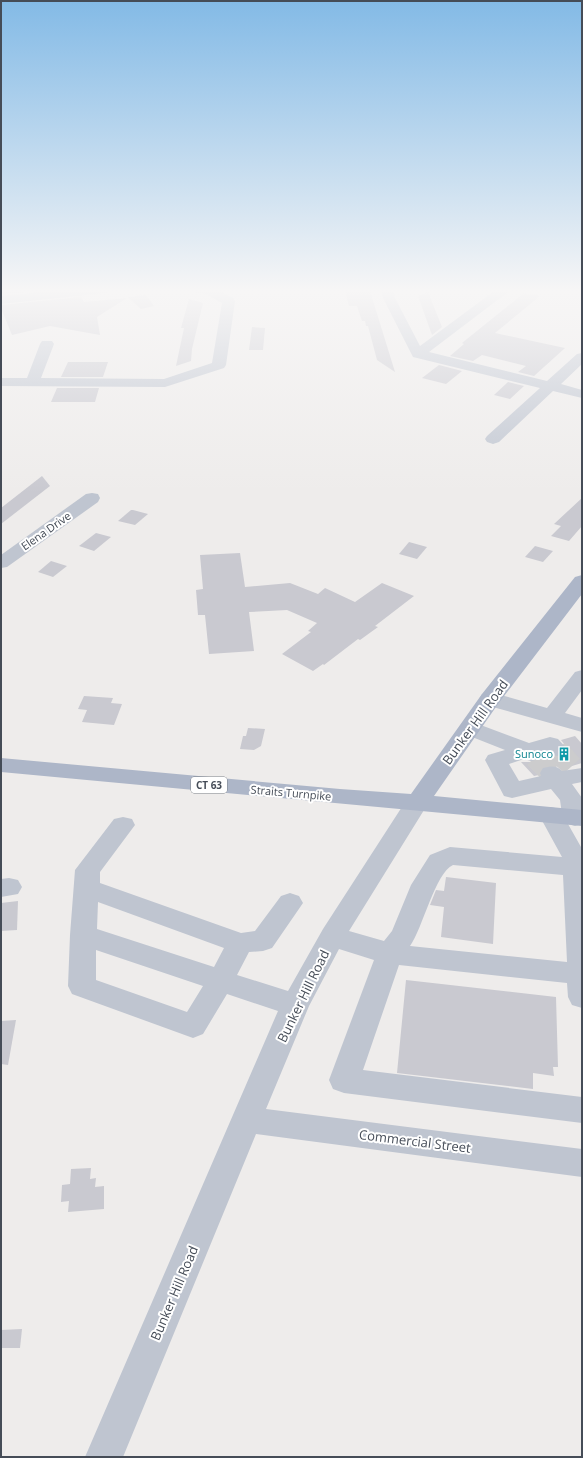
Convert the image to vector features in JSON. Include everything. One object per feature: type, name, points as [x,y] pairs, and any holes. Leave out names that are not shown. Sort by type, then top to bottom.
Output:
[{"type":"main road","name":"Bunker Hill Road","points":[[417,802],[490,699],[582,581]]},
{"type":"main road","name":"Straits Turnpike","points":[[1,765],[579,818]]},
{"type":"street","points":[[32,382],[42,357]]},
{"type":"street","points":[[1,382],[166,383],[219,365],[220,357]]},
{"type":"street","points":[[430,357],[582,394]]},
{"type":"street","points":[[493,439],[582,357]]},
{"type":"street","name":"Elena Drive","points":[[1,563],[92,498]]},
{"type":"street","points":[[551,717],[582,676]]},
{"type":"street","points":[[490,699],[582,725]]},
{"type":"street","points":[[470,728],[525,754],[554,771]]},
{"type":"street","points":[[525,754],[550,744],[554,771],[570,798],[579,818]]},
{"type":"street","name":"Bunker Hill Road","points":[[104,1457],[296,1005],[332,936],[417,802]]},
{"type":"street","points":[[332,936],[364,947],[405,956],[581,986],[579,863],[551,815]]},
{"type":"street","points":[[123,825],[88,870],[83,935],[82,986],[193,1026],[220,982],[240,943]]},
{"type":"street","points":[[579,863],[450,856],[439,860],[424,885],[403,935],[390,952],[344,1080],[582,1110]]},
{"type":"street","points":[[86,888],[240,943],[263,941],[290,903]]},
{"type":"street","points":[[83,935],[220,982],[296,1005]]},
{"type":"street","name":"Commercial Street","points":[[248,1120],[582,1163]]},
{"type":"building","points":[[178,357],[191,357],[191,361],[176,366]]},
{"type":"building","points":[[376,357],[390,357],[395,372],[377,360]]},
{"type":"building","points":[[455,357],[479,357],[473,361]]},
{"type":"building","points":[[490,357],[555,357],[534,376],[518,372],[526,366]]},
{"type":"building","points":[[68,362],[108,362],[103,377],[61,377]]},
{"type":"building","points":[[439,365],[462,371],[446,384],[422,378]]},
{"type":"building","points":[[508,382],[524,386],[510,399],[494,395]]},
{"type":"building","points":[[57,388],[99,388],[95,402],[51,402]]},
{"type":"building","points":[[42,476],[50,486],[1,524],[1,508]]},
{"type":"building","points":[[582,498],[582,526],[569,541],[551,536],[561,526],[554,524]]},
{"type":"building","points":[[131,510],[148,514],[135,525],[118,521]]},
{"type":"building","points":[[96,533],[111,537],[94,551],[79,546]]},
{"type":"building","points":[[409,542],[427,547],[417,559],[399,554]]},
{"type":"building","points":[[535,546],[553,551],[543,562],[525,557]]},
{"type":"building","points":[[240,553],[245,587],[290,583],[318,594],[325,588],[355,602],[382,583],[414,596],[375,626],[378,627],[360,640],[358,639],[324,665],[323,664],[313,671],[282,654],[311,632],[308,631],[317,623],[287,610],[249,612],[254,651],[209,654],[205,615],[198,615],[196,590],[203,589],[200,555]]},
{"type":"building","points":[[51,561],[67,566],[53,577],[38,572]]},
{"type":"building","points":[[84,696],[113,698],[111,703],[122,704],[114,725],[82,722],[87,710],[78,709]]},
{"type":"building","points":[[248,728],[265,729],[261,746],[254,750],[240,749],[243,736],[246,736]]},
{"type":"building","name":"Sunoco","points":[[575,736],[582,744],[582,763],[562,769],[554,765],[543,767],[539,772],[539,775],[534,776],[521,762],[539,760],[544,755],[557,757],[565,756],[569,750],[561,740]]},
{"type":"building","points":[[446,877],[496,883],[493,944],[441,937],[444,907],[430,905],[436,890],[444,891]]},
{"type":"building","points":[[18,901],[17,930],[1,931],[1,903]]},
{"type":"building","points":[[406,980],[556,997],[558,1067],[553,1067],[554,1076],[533,1073],[533,1089],[397,1073]]},
{"type":"building","points":[[16,1020],[8,1065],[1,1064],[1,1021]]},
{"type":"building","points":[[91,1168],[90,1179],[96,1178],[95,1187],[104,1186],[104,1209],[68,1212],[69,1201],[61,1202],[62,1185],[70,1184],[71,1169]]},
{"type":"building","points":[[22,1329],[20,1348],[1,1348],[1,1330]]},
{"type":"tunnel","points":[[557,750],[572,766]]},
{"type":"tunnel","points":[[535,757],[551,773]]},
{"type":"place","name":"Sunoco","points":[[564,754]]}]
